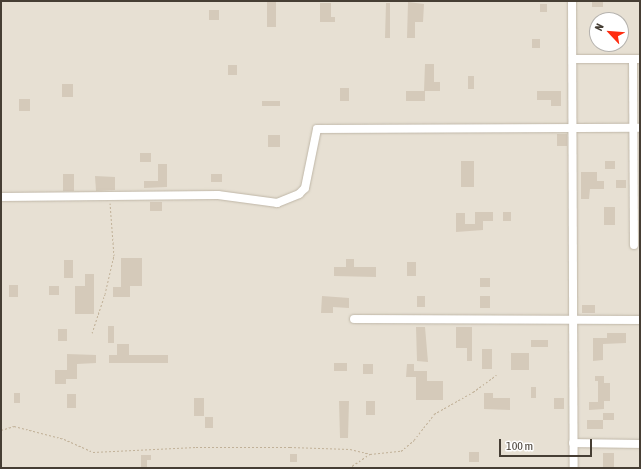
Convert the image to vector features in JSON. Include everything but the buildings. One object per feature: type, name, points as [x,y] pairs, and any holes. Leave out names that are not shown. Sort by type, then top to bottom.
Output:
[{"type":"street","points":[[572,1],[574,468]]},
{"type":"street","points":[[572,59],[636,59],[634,246]]},
{"type":"street","points":[[1,196],[218,195],[277,203],[291,199],[305,188],[317,129],[636,128]]},
{"type":"street","points":[[354,319],[573,321],[640,320]]},
{"type":"street","points":[[573,443],[640,444]]},
{"type":"path","points":[[92,333],[105,294],[114,256],[109,196]]},
{"type":"path","points":[[1,430],[14,426],[64,439],[93,452],[196,447],[290,447],[350,449],[370,454],[401,451],[414,440],[434,414],[473,392],[496,375]]},
{"type":"path","points":[[349,468],[370,454]]},
{"type":"shaded area","points":[[1,1],[640,1],[640,468],[1,468]]}]
